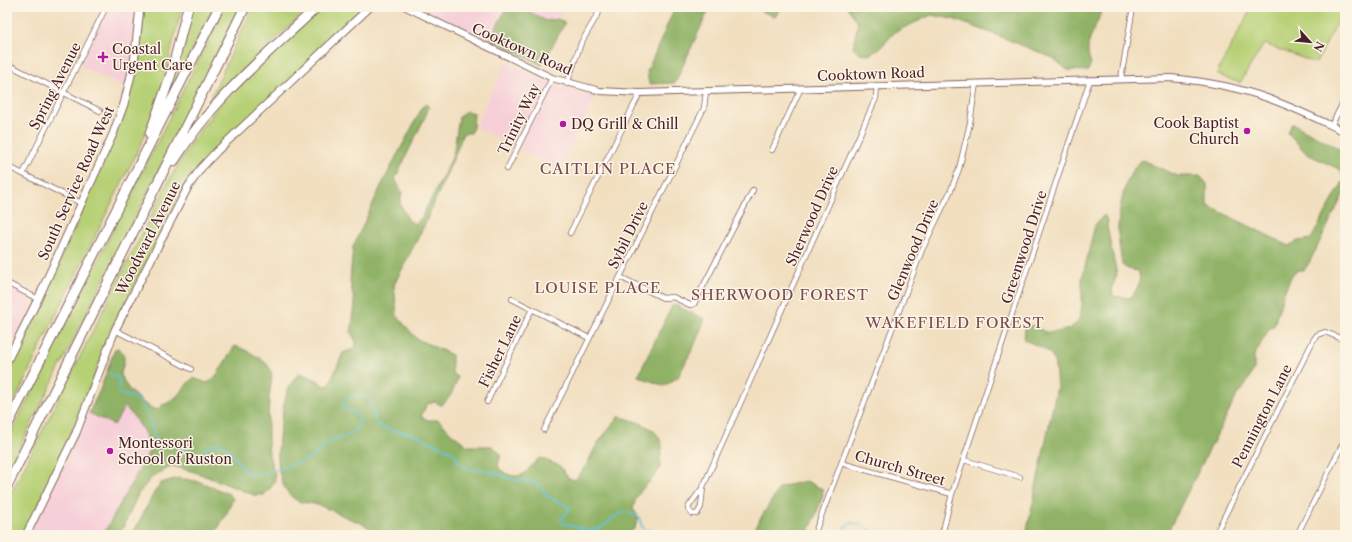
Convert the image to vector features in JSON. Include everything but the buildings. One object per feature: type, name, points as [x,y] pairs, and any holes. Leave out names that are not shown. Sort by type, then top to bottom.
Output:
[{"type":"highway","points":[[134,176],[170,74],[188,7]]},
{"type":"highway","points":[[7,426],[219,7]]},
{"type":"highway","points":[[7,486],[246,7]]},
{"type":"highway","points":[[145,208],[178,155],[216,102],[235,82],[317,7]]},
{"type":"main road","name":"South Service Road West","points":[[7,361],[38,299],[124,104],[134,63],[140,7]]},
{"type":"main road","name":"Woodward Avenue","points":[[26,535],[76,433],[115,330],[188,187],[201,168],[370,7]]},
{"type":"street","name":"Spring Avenue","points":[[23,174],[106,7]]},
{"type":"street","name":"Cooktown Road","points":[[406,7],[552,78],[567,84],[604,92],[640,93],[1121,78],[1171,78],[1198,81],[1237,89],[1278,102],[1345,132]]},
{"type":"street","points":[[567,84],[577,52],[602,7]]},
{"type":"street","points":[[1121,78],[1133,7]]},
{"type":"street","points":[[7,64],[100,111]]},
{"type":"street","name":"Trinity Way","points":[[507,169],[552,78]]},
{"type":"street","name":"Greenwood Drive","points":[[942,535],[952,494],[1090,80]]},
{"type":"street","name":"Glenwood Drive","points":[[814,535],[922,250],[951,190],[959,169],[970,123],[976,83]]},
{"type":"street","name":"Sherwood Drive","points":[[703,487],[701,507],[697,514],[692,514],[688,510],[689,506],[703,487],[876,98],[877,85]]},
{"type":"street","points":[[772,150],[801,88]]},
{"type":"street","name":"Sybil Drive","points":[[544,430],[704,108],[706,91]]},
{"type":"street","points":[[570,233],[640,93]]},
{"type":"street","points":[[1331,126],[1345,99]]},
{"type":"street","points":[[7,166],[81,204]]},
{"type":"street","points":[[620,277],[660,297],[673,297],[690,305],[694,304],[753,190]]},
{"type":"street","points":[[7,283],[38,299]]},
{"type":"street","points":[[512,299],[589,338]]},
{"type":"street","name":"Fisher Lane","points":[[487,402],[532,309]]},
{"type":"street","points":[[115,330],[191,369]]},
{"type":"street","name":"Pennington Lane","points":[[1215,535],[1314,338],[1316,335],[1326,332],[1345,340]]},
{"type":"street","points":[[1297,535],[1345,439]]},
{"type":"street","name":"Church Street","points":[[964,460],[1020,477]]},
{"type":"street","name":"Church Street","points":[[841,463],[952,494]]},
{"type":"shaded area","points":[[110,7],[137,7],[130,69],[125,88],[80,66]]},
{"type":"shaded area","points":[[422,7],[507,7],[488,43]]},
{"type":"shaded area","points":[[521,7],[564,7],[558,19],[546,21]]},
{"type":"shaded area","points":[[506,63],[560,87],[596,95],[560,170],[475,127]]},
{"type":"shaded area","points":[[7,286],[29,298],[32,306],[7,354]]},
{"type":"shaded area","points":[[125,406],[138,422],[152,446],[103,535],[34,535],[30,533],[69,456],[87,413],[114,425]]},
{"type":"green space","points":[[143,7],[182,7],[159,99],[141,144],[43,341],[7,418],[7,366],[25,336],[46,292],[124,116],[135,70]]},
{"type":"green space","points":[[190,7],[214,7],[167,99],[166,98]]},
{"type":"green space","points":[[225,7],[241,7],[7,472],[7,441]]},
{"type":"green space","points":[[253,7],[310,7],[234,78],[203,114]]},
{"type":"green space","points":[[323,7],[365,7],[363,11],[190,178],[172,210],[116,321],[64,452],[23,535],[7,535],[7,501],[167,184],[192,141],[219,105]]},
{"type":"green space","points":[[507,7],[521,7],[546,21],[558,19],[565,23],[542,65],[490,39]]},
{"type":"green space","points":[[675,7],[710,7],[675,83],[649,84],[647,72]]},
{"type":"green space","points":[[752,7],[781,7],[775,17]]},
{"type":"green space","points":[[847,7],[1102,7],[1089,41],[1088,55],[1091,63],[1088,71],[1067,70],[1053,58],[999,36],[953,19],[931,15],[895,32],[880,48],[869,55],[860,54],[853,48],[858,22]]},
{"type":"green space","points":[[1252,7],[1345,8],[1316,63],[1264,44],[1240,83],[1216,74]]},
{"type":"green space","points":[[426,104],[429,107],[425,117],[395,179],[402,192],[400,204],[409,221],[416,224],[422,217],[453,156],[459,117],[466,111],[474,113],[471,133],[463,133],[425,224],[394,285],[397,316],[417,339],[452,355],[452,373],[458,377],[452,393],[447,400],[441,405],[435,402],[427,404],[421,416],[427,420],[439,420],[451,433],[468,446],[492,446],[501,454],[498,466],[507,474],[519,476],[526,472],[540,458],[560,466],[568,478],[575,480],[587,464],[597,444],[619,416],[646,426],[657,434],[660,440],[662,447],[660,458],[661,465],[655,476],[638,495],[635,501],[633,509],[638,516],[635,528],[628,535],[317,535],[373,533],[368,527],[327,508],[296,500],[283,485],[278,465],[278,443],[283,410],[288,390],[291,383],[300,373],[319,381],[323,386],[329,385],[343,353],[356,348],[356,341],[351,333],[355,305],[350,281],[353,247],[381,186],[422,108]]},
{"type":"green space","points":[[1292,123],[1345,152],[1345,191],[1309,263],[1304,270],[1298,270],[1292,275],[1283,295],[1274,326],[1269,329],[1254,356],[1254,369],[1243,389],[1237,395],[1166,535],[1026,535],[1057,387],[1054,361],[1048,352],[1024,340],[1025,326],[1034,326],[1045,332],[1058,332],[1069,329],[1078,322],[1082,307],[1082,279],[1095,225],[1104,215],[1108,220],[1107,227],[1117,275],[1112,287],[1113,296],[1130,298],[1138,286],[1140,278],[1138,271],[1128,269],[1122,265],[1118,239],[1118,223],[1121,203],[1127,182],[1136,165],[1142,160],[1177,176],[1200,176],[1207,184],[1207,205],[1289,246],[1298,241],[1311,239],[1344,180],[1341,170],[1307,154],[1288,133]]},
{"type":"green space","points":[[673,304],[705,319],[694,346],[678,377],[664,386],[638,376]]},
{"type":"green space","points":[[235,346],[258,357],[266,363],[271,370],[272,378],[269,395],[268,434],[269,454],[275,475],[273,485],[264,495],[254,495],[195,472],[172,466],[153,476],[138,494],[120,535],[103,535],[152,446],[138,422],[125,406],[114,425],[89,413],[100,390],[115,349],[118,348],[123,354],[124,360],[121,374],[130,391],[141,401],[158,410],[162,405],[167,404],[175,398],[193,378],[207,383],[215,377]]},
{"type":"green space","points":[[178,478],[200,482],[229,494],[233,498],[227,513],[214,535],[132,535],[155,491],[161,483]]},
{"type":"green space","points":[[806,481],[822,489],[823,496],[808,535],[750,535],[780,487]]},
{"type":"waterway","points":[[109,374],[116,376],[120,382],[120,394],[135,398],[141,403],[149,418],[156,440],[164,446],[178,446],[195,456],[211,445],[220,444],[230,450],[242,467],[250,475],[273,471],[303,461],[315,455],[331,441],[352,433],[356,430],[360,420],[356,413],[345,409],[342,404],[351,396],[366,397],[371,401],[376,422],[381,427],[393,431],[411,433],[448,450],[454,453],[459,465],[472,470],[486,470],[514,480],[530,481],[539,485],[547,496],[569,507],[569,510],[561,520],[562,523],[592,530],[605,525],[618,514],[630,513],[639,517],[642,527],[656,535]]},
{"type":"waterway","points":[[843,535],[845,526],[852,523],[864,526],[877,535]]},
{"type":"place","name":"Coastal Urgent Care","points":[[103,57]]},
{"type":"place","name":"DQ Grill & Chill","points":[[563,124]]},
{"type":"place","name":"Cook Baptist Church","points":[[1247,131]]},
{"type":"place","name":"Montessori School of Ruston","points":[[110,451]]},
{"type":"district","name":"CAITLIN PLACE","points":[[608,168]]},
{"type":"district","name":"LOUISE PLACE","points":[[598,287]]},
{"type":"district","name":"SHERWOOD FOREST","points":[[780,294]]},
{"type":"district","name":"WAKEFIELD FOREST","points":[[955,322]]}]
